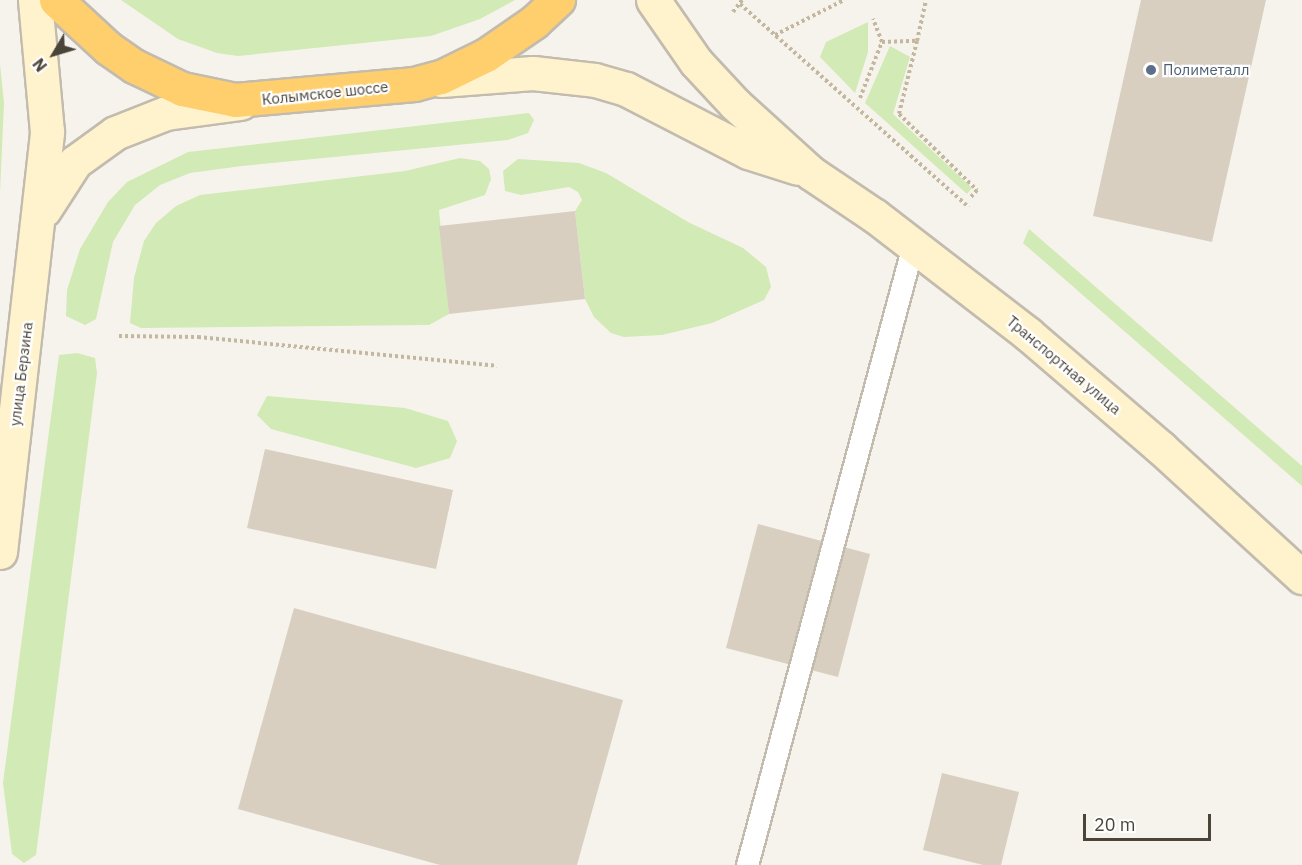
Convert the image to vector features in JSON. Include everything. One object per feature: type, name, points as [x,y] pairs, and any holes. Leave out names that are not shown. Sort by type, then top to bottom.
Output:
[{"type":"highway","name":"Колымское шоссе","points":[[57,0],[86,28],[134,66],[182,89],[208,97],[264,100],[414,84],[456,72],[534,22],[558,0]]},
{"type":"highway","name":"Колымское шоссе","points":[[63,0],[86,28]]},
{"type":"main road","name":"улица Берзина","points":[[0,552],[38,232],[47,132],[35,0]]},
{"type":"main road","name":"Транспортная улица","points":[[653,0],[696,62],[735,104],[811,173],[914,245],[1100,394],[1302,577]]},
{"type":"main road","name":"Транспортная улица","points":[[414,84],[490,74],[533,73],[595,80],[626,89],[748,152],[811,173]]},
{"type":"main road","name":"улица Берзина","points":[[38,232],[62,176],[83,154],[115,133],[166,113],[264,100]]},
{"type":"lane","points":[[747,865],[914,245]]},
{"type":"path","points":[[775,34],[844,0]]},
{"type":"path","points":[[926,0],[899,114],[977,190],[970,198]]},
{"type":"path","points":[[734,12],[741,2],[969,207]]},
{"type":"path","points":[[860,98],[882,42],[873,19]]},
{"type":"path","points":[[882,42],[917,41]]},
{"type":"path","points":[[119,336],[198,337],[497,366]]},
{"type":"green space","points":[[121,0],[515,0],[480,19],[431,36],[238,56],[217,53],[178,39]]},
{"type":"green space","points":[[868,22],[868,52],[855,93],[820,57],[826,42]]},
{"type":"green space","points":[[890,46],[910,57],[893,114],[972,188],[967,194],[865,103]]},
{"type":"green space","points":[[0,64],[4,103],[0,192]]},
{"type":"green space","points":[[529,113],[534,120],[528,133],[508,140],[242,166],[190,173],[160,185],[135,205],[113,242],[96,319],[85,325],[66,316],[67,290],[80,249],[108,202],[127,182],[188,152]]},
{"type":"green space","points":[[460,158],[480,161],[489,169],[491,179],[485,195],[439,210],[449,314],[429,325],[141,328],[130,323],[134,278],[144,241],[156,223],[176,206],[200,195],[405,171]]},
{"type":"green space","points":[[518,159],[579,163],[606,173],[688,222],[743,248],[766,267],[771,287],[764,300],[712,323],[662,335],[624,337],[611,333],[594,317],[585,299],[575,211],[582,200],[578,192],[569,187],[521,195],[505,191],[503,171]]},
{"type":"green space","points":[[1029,229],[1302,466],[1302,486],[1023,243]]},
{"type":"green space","points":[[77,353],[95,358],[97,373],[36,855],[24,863],[12,854],[3,783],[59,355]]},
{"type":"green space","points":[[267,396],[405,408],[448,421],[457,441],[450,458],[416,468],[271,429],[257,415]]},
{"type":"building","points":[[1141,0],[1266,0],[1212,242],[1093,216]]},
{"type":"building","points":[[575,211],[585,299],[449,314],[439,226]]},
{"type":"building","points":[[265,449],[453,490],[436,569],[247,528]]},
{"type":"building","points":[[758,524],[870,554],[838,677],[726,648]]},
{"type":"building","points":[[294,608],[623,700],[577,865],[440,865],[238,809]]},
{"type":"building","points":[[942,773],[1019,792],[1001,865],[983,865],[923,850]]},
{"type":"place","name":"Полиметалл","points":[[1151,70]]}]
